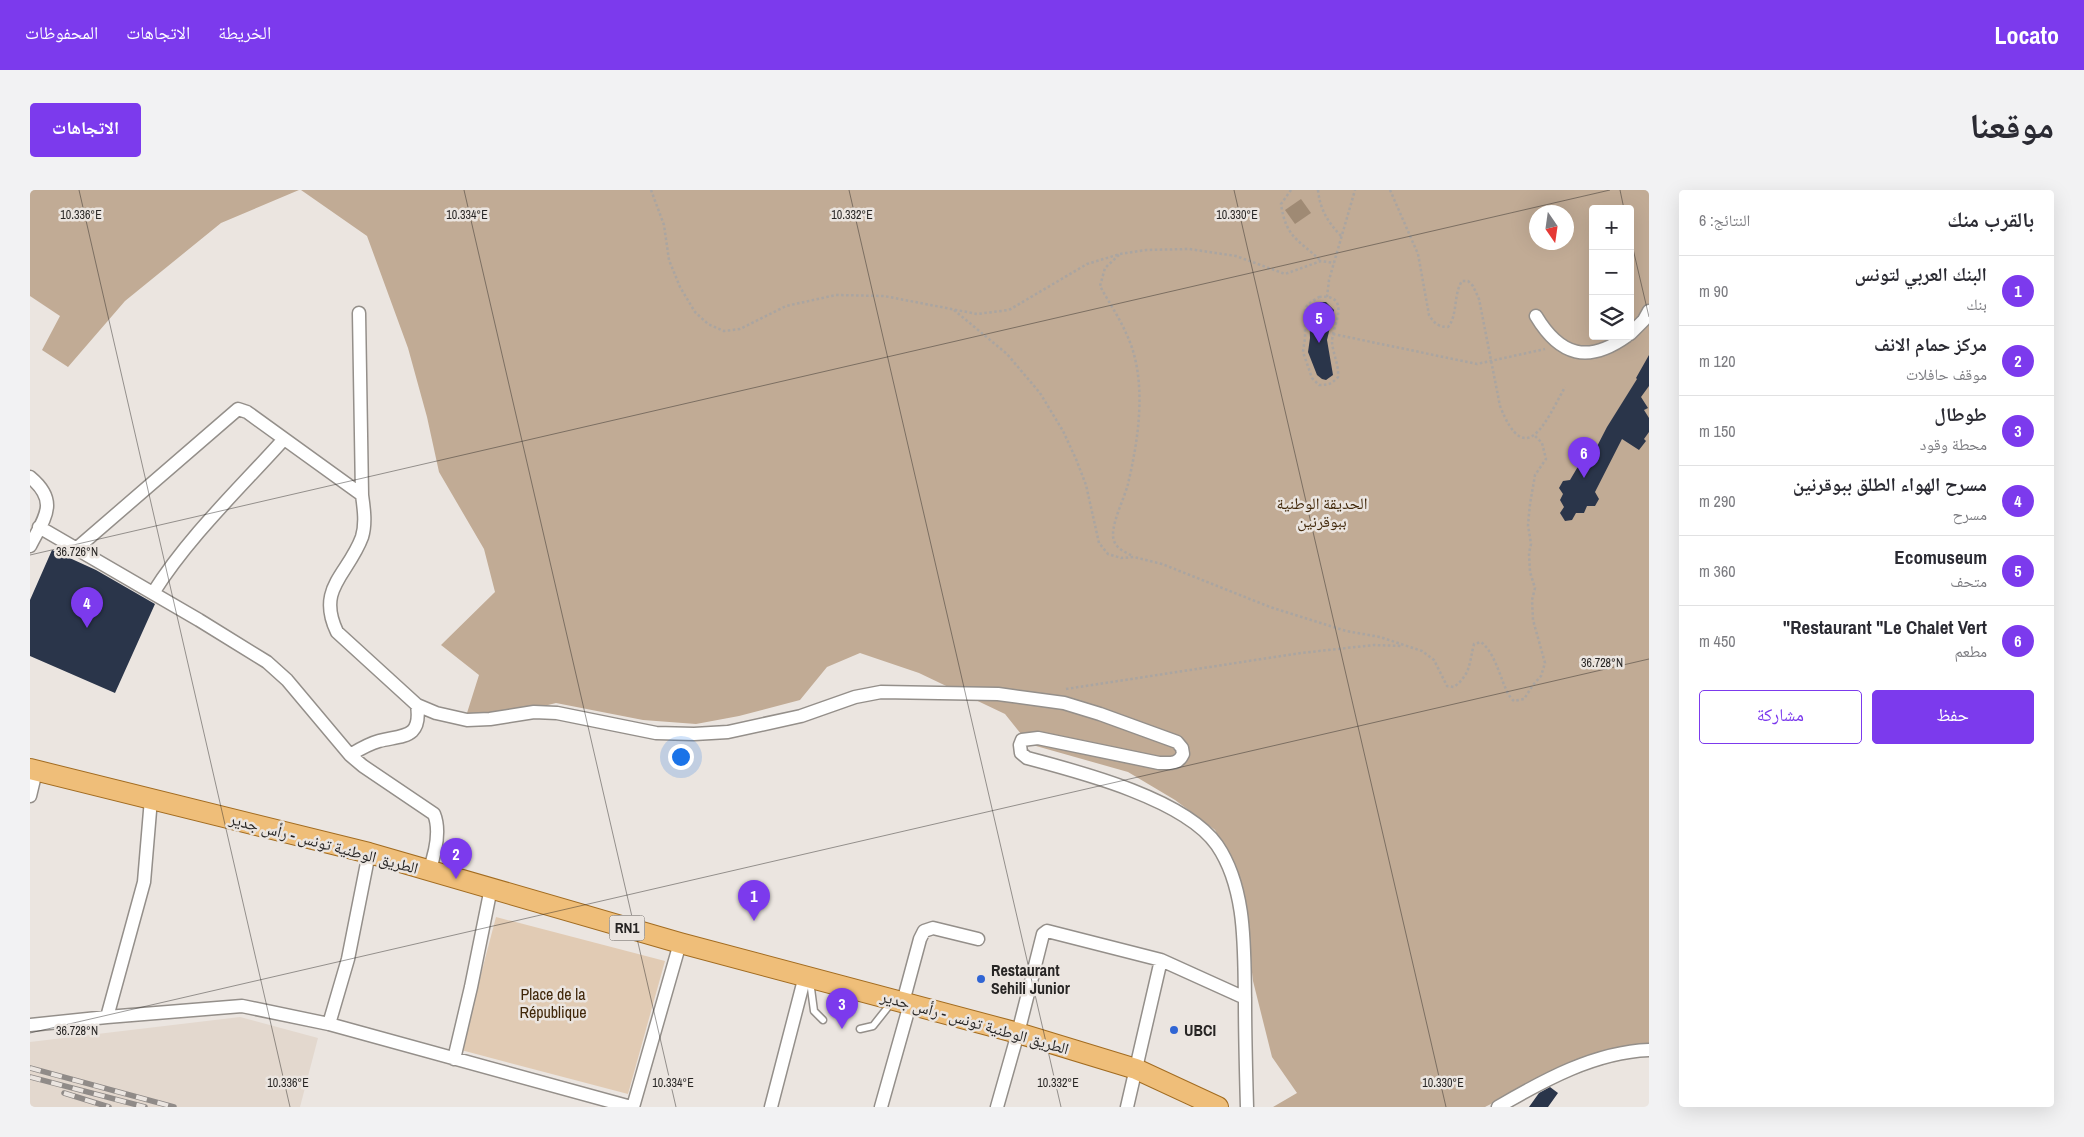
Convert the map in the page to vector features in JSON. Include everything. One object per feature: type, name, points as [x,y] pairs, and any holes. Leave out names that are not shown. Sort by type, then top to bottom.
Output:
[{"type":"main road","name":"الطريق الوطنية تونس - رأس جدير","points":[[33,770],[369,853],[680,943],[1018,1033],[1136,1069],[1218,1107]]},
{"type":"street","points":[[1634,330],[1644,320],[1649,311]]},
{"type":"street","points":[[359,313],[362,495],[365,514],[362,536],[334,585],[329,617],[337,632],[417,705],[436,713],[467,720],[490,719],[534,712],[557,713],[656,733],[694,734],[728,732],[792,718],[855,697],[881,692],[998,694],[1064,703],[1176,742],[1182,748],[1183,754],[1180,760],[1174,763],[1159,763],[1038,738],[1022,740],[1020,745],[1021,753],[1027,758],[1123,786],[1170,807],[1200,828],[1217,845],[1235,887],[1242,924],[1247,1107]]},
{"type":"street","points":[[1536,316],[1546,334],[1570,350],[1595,353],[1605,350],[1620,340]]},
{"type":"street","points":[[76,549],[238,408],[247,412],[362,495]]},
{"type":"street","points":[[153,593],[183,550],[284,439]]},
{"type":"street","points":[[30,477],[41,486],[48,510],[30,546]]},
{"type":"street","points":[[39,527],[267,662],[287,680],[350,755],[363,766],[434,814],[437,827],[434,857],[429,871]]},
{"type":"street","points":[[350,755],[366,745],[399,738],[415,730],[419,718],[417,705]]},
{"type":"street","points":[[30,796],[33,770]]},
{"type":"street","points":[[108,1016],[144,882],[151,799]]},
{"type":"street","points":[[329,1024],[348,959],[369,853]]},
{"type":"street","points":[[454,1059],[472,987],[491,888]]},
{"type":"street","points":[[881,1107],[902,1002],[924,931],[933,928],[978,939]]},
{"type":"street","points":[[997,1107],[1043,934],[1047,931],[1161,960],[1245,998]]},
{"type":"street","points":[[30,1025],[108,1016],[242,1006],[329,1024],[632,1107],[680,943]]},
{"type":"street","points":[[1127,1107],[1161,960]]},
{"type":"street","points":[[771,1107],[807,977]]},
{"type":"street","points":[[1498,1107],[1571,1068],[1600,1059],[1649,1050]]},
{"type":"lane","points":[[807,977],[814,1011],[824,1020]]},
{"type":"lane","points":[[860,1029],[873,1026],[902,1002]]},
{"type":"path","points":[[651,190],[664,225],[670,260],[680,287],[695,312],[708,324],[724,331],[740,329],[786,306],[836,295],[884,296],[977,314],[1009,310],[1087,264],[1120,254],[1146,250],[1189,250],[1236,256],[1285,274],[1321,261],[1334,263]]},
{"type":"path","points":[[1291,190],[1281,204],[1286,225],[1292,236],[1321,261]]},
{"type":"path","points":[[1318,190],[1320,205],[1327,221],[1342,237]]},
{"type":"path","points":[[1327,296],[1329,280],[1355,190]]},
{"type":"path","points":[[1390,190],[1418,254],[1429,315],[1434,322],[1440,327],[1448,327],[1452,322],[1458,288],[1462,281],[1468,281],[1473,286],[1479,299],[1500,406],[1506,422],[1520,437],[1528,439],[1536,436],[1565,387]]},
{"type":"path","points":[[1120,254],[1104,268],[1100,286],[1127,333],[1136,364],[1140,390],[1138,423],[1128,483],[1113,536],[1118,549],[1134,557],[1162,564],[1270,608],[1346,631],[1380,637],[1422,651],[1434,660],[1447,686],[1454,687],[1463,680],[1470,669],[1474,644],[1481,642],[1488,648],[1510,697],[1514,701],[1524,699],[1532,685],[1541,676],[1545,664],[1533,620],[1532,600],[1535,588],[1530,572],[1529,553],[1531,544],[1528,525],[1535,475],[1546,459],[1542,443],[1536,436]]},
{"type":"path","points":[[1327,296],[1339,308],[1339,316],[1333,334],[1338,377],[1333,384],[1319,385],[1312,378],[1303,352],[1305,338],[1303,314],[1308,304],[1319,297],[1327,296]]},
{"type":"path","points":[[954,310],[1007,354],[1040,394],[1063,431],[1076,459],[1086,485],[1099,542],[1108,554],[1121,558],[1134,557]]},
{"type":"path","points":[[1333,334],[1477,364],[1545,349]]},
{"type":"path","points":[[1061,690],[1301,653],[1374,645],[1406,646]]},
{"type":"shaded area","points":[[1301,199],[1311,213],[1295,224],[1285,210]]},
{"type":"shaded area","points":[[240,1017],[318,1038],[300,1107],[30,1107],[30,1042]]},
{"type":"green space","points":[[30,190],[299,190],[221,223],[125,301],[68,367],[42,350],[60,316],[30,296]]},
{"type":"green space","name":"الحديقة الوطنية ببوقرنين","points":[[301,190],[1649,190],[1649,1044],[1537,1080],[1485,1107],[1273,1107],[1297,1093],[1272,1057],[1253,981],[1242,884],[1215,830],[1175,800],[1128,772],[1029,744],[1005,714],[919,673],[860,653],[827,667],[800,700],[739,716],[696,724],[643,720],[556,703],[520,712],[497,724],[467,713],[479,675],[441,645],[495,592],[484,549],[439,472],[427,417],[408,348],[367,236]]},
{"type":"green space","name":"Place de la République","points":[[496,917],[665,961],[628,1094],[461,1050]]},
{"type":"building","points":[[1320,302],[1326,302],[1334,310],[1327,340],[1333,375],[1326,380],[1317,375],[1308,352],[1310,338],[1309,315],[1312,308]]},
{"type":"building","points":[[1649,355],[1649,386],[1641,397],[1648,408],[1644,410],[1649,418],[1649,432],[1644,439],[1646,441],[1639,450],[1622,439],[1595,492],[1599,499],[1595,506],[1587,506],[1584,513],[1576,513],[1572,520],[1565,521],[1560,513],[1564,507],[1560,500],[1563,494],[1559,488],[1563,481],[1570,480],[1586,453],[1592,456]]},
{"type":"building","points":[[52,550],[96,570],[155,604],[115,693],[30,656],[30,600]]},
{"type":"building","points":[[1550,1087],[1558,1093],[1548,1107],[1529,1107],[1539,1093]]},
{"type":"railway","points":[[30,1068],[174,1107]]},
{"type":"railway","points":[[30,1077],[145,1107]]},
{"type":"railway","points":[[64,1093],[109,1107]]},
{"type":"place","name":"Ecomuseum","points":[[1319,343]]},
{"type":"place","name":"Restaurant \"Le Chalet Vert\"","points":[[1584,478]]},
{"type":"place","name":"مسرح الهواء الطلق ببوقرنين","points":[[87,628]]},
{"type":"place","name":"مركز حمام الانف","points":[[456,879]]},
{"type":"place","name":"البنك العربي لتونس","points":[[754,921]]},
{"type":"place","name":"Restaurant Sehili Junior","points":[[981,979]]},
{"type":"place","name":"طوطال","points":[[842,1029]]},
{"type":"place","name":"UBCI","points":[[1174,1030]]}]
